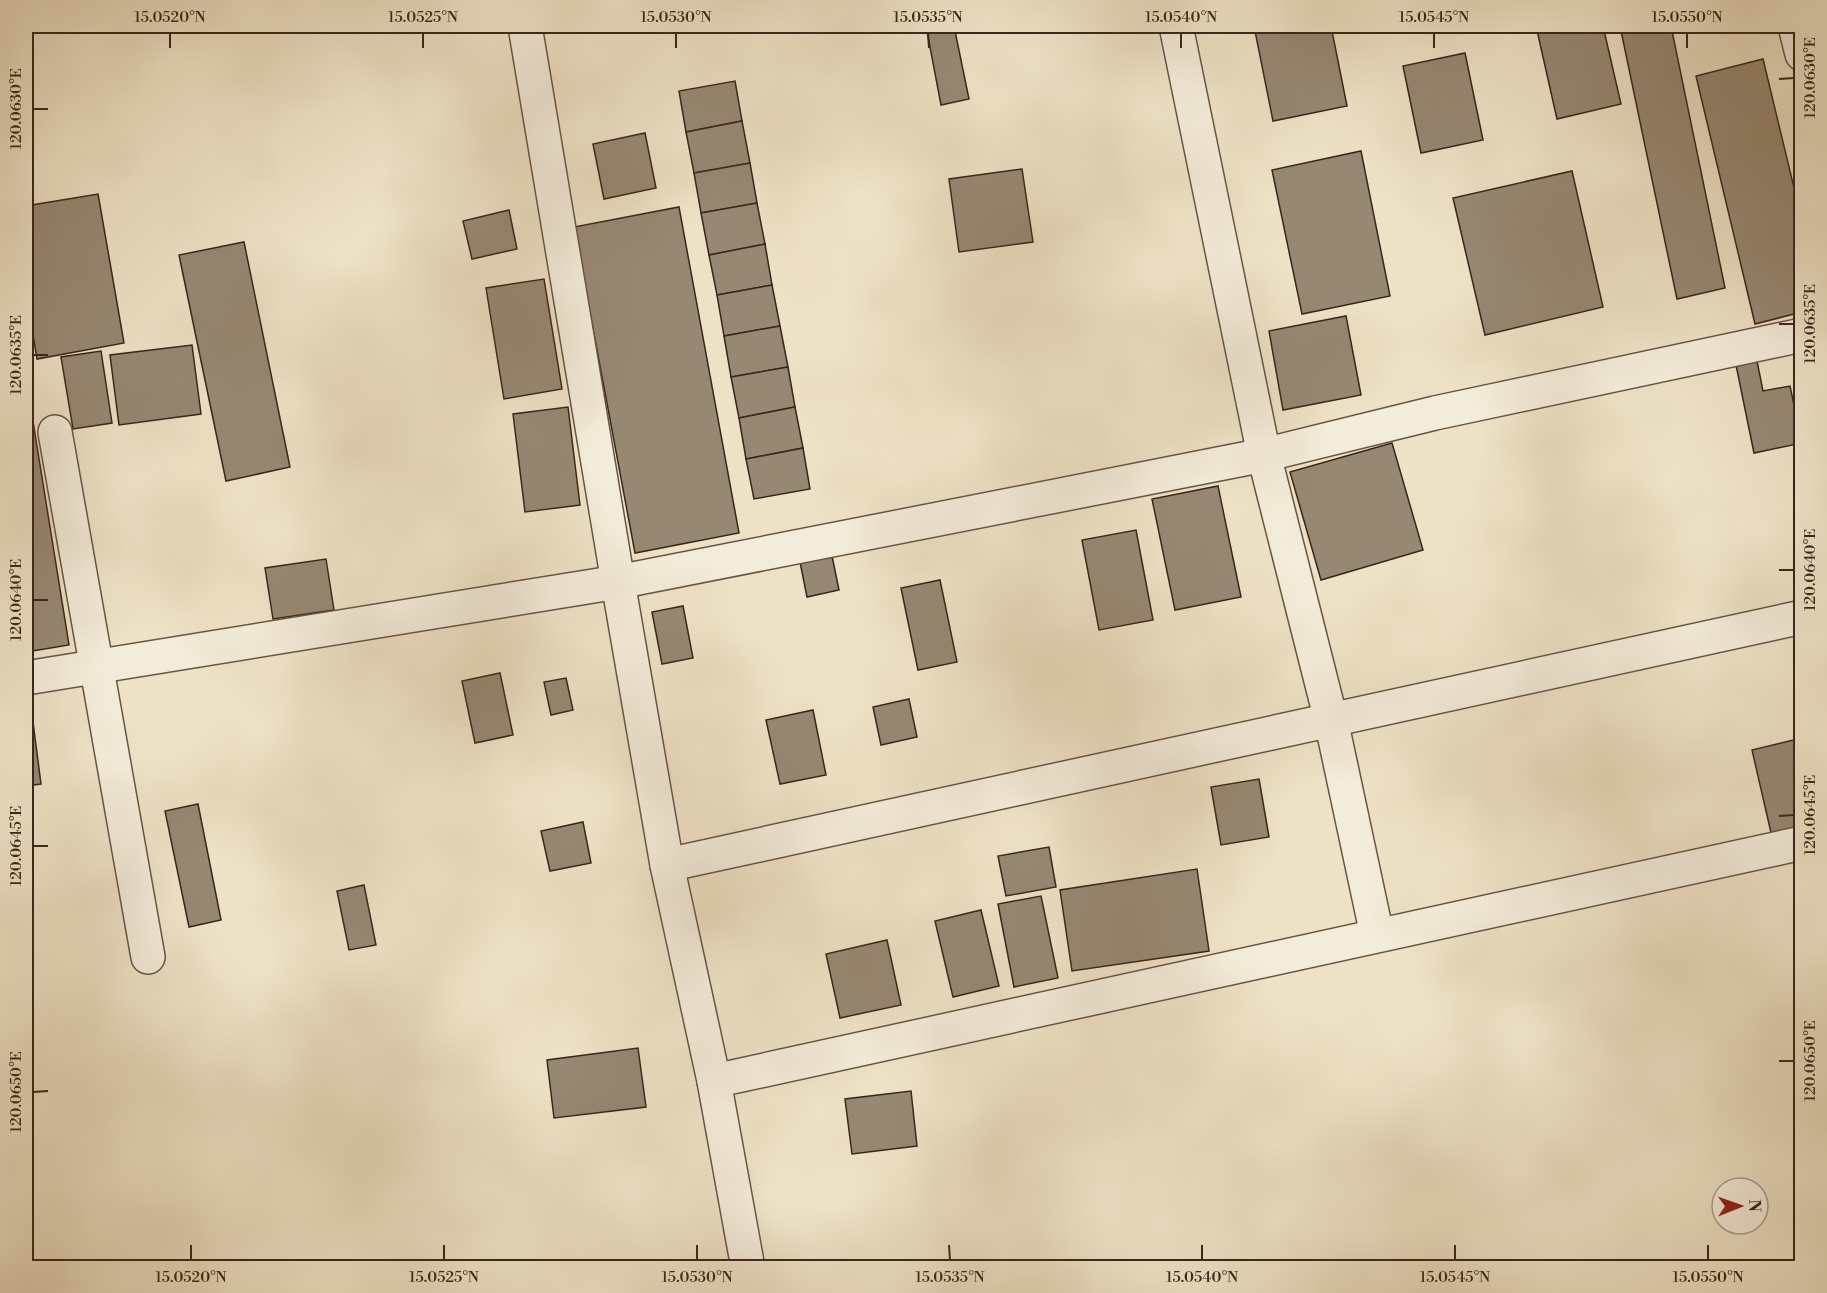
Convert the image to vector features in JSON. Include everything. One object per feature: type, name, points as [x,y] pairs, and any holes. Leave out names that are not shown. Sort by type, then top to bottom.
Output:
[{"type":"street","points":[[525,26],[667,866],[714,1081],[748,1268]]},
{"type":"street","points":[[1176,26],[1264,455],[1331,720],[1377,935]]},
{"type":"street","points":[[1795,26],[1802,54]]},
{"type":"street","points":[[26,678],[618,582],[1264,455],[1435,413],[1802,335]]},
{"type":"street","points":[[55,432],[148,957]]},
{"type":"street","points":[[667,866],[1802,617]]},
{"type":"street","points":[[714,1081],[1802,843]]},
{"type":"building","points":[[926,26],[954,26],[969,99],[941,105]]},
{"type":"building","points":[[1254,26],[1331,26],[1347,106],[1273,121]]},
{"type":"building","points":[[1536,26],[1603,26],[1621,104],[1557,119]]},
{"type":"building","points":[[1620,26],[1671,26],[1725,288],[1677,299]]},
{"type":"building","points":[[1465,53],[1483,140],[1421,153],[1403,66]]},
{"type":"building","points":[[1763,59],[1802,221],[1802,312],[1755,324],[1696,76]]},
{"type":"building","points":[[735,81],[742,121],[686,132],[679,91]]},
{"type":"building","points":[[742,121],[750,163],[694,173],[686,132]]},
{"type":"building","points":[[645,133],[656,188],[604,199],[593,144]]},
{"type":"building","points":[[1361,151],[1390,296],[1302,314],[1272,170]]},
{"type":"building","points":[[750,163],[757,203],[701,213],[694,173]]},
{"type":"building","points":[[1022,169],[1033,242],[959,252],[949,179]]},
{"type":"building","points":[[1572,171],[1603,307],[1485,335],[1453,198]]},
{"type":"building","points":[[98,194],[124,343],[37,359],[26,292],[26,206]]},
{"type":"building","points":[[757,203],[765,244],[709,255],[701,213]]},
{"type":"building","points":[[679,207],[739,533],[635,553],[574,227]]},
{"type":"building","points":[[509,210],[517,249],[472,259],[463,221]]},
{"type":"building","points":[[244,242],[290,467],[226,481],[179,255]]},
{"type":"building","points":[[765,244],[772,285],[717,295],[709,255]]},
{"type":"building","points":[[544,279],[562,389],[504,399],[486,288]]},
{"type":"building","points":[[772,285],[780,326],[724,336],[717,295]]},
{"type":"building","points":[[1346,316],[1361,395],[1283,410],[1269,331]]},
{"type":"building","points":[[780,326],[788,367],[731,377],[724,336]]},
{"type":"building","points":[[192,345],[201,414],[119,425],[110,355]]},
{"type":"building","points":[[101,351],[112,423],[73,429],[61,357]]},
{"type":"building","points":[[1757,361],[1763,391],[1790,386],[1802,443],[1754,453],[1736,365]]},
{"type":"building","points":[[788,367],[795,407],[739,418],[731,377]]},
{"type":"building","points":[[26,378],[69,645],[26,652]]},
{"type":"building","points":[[568,407],[580,505],[525,512],[513,414]]},
{"type":"building","points":[[795,407],[803,448],[746,459],[739,418]]},
{"type":"building","points":[[1392,443],[1423,550],[1321,580],[1290,472]]},
{"type":"building","points":[[803,448],[810,489],[754,499],[746,459]]},
{"type":"building","points":[[1218,486],[1241,597],[1175,610],[1152,499]]},
{"type":"building","points":[[1136,530],[1153,620],[1099,630],[1082,540]]},
{"type":"building","points":[[832,556],[839,590],[807,597],[800,562]]},
{"type":"building","points":[[326,559],[334,610],[273,619],[265,568]]},
{"type":"building","points":[[940,580],[957,662],[918,670],[901,588]]},
{"type":"building","points":[[683,606],[693,658],[662,664],[652,612]]},
{"type":"building","points":[[500,673],[513,735],[475,743],[462,681]]},
{"type":"building","points":[[566,678],[573,710],[551,715],[544,682]]},
{"type":"building","points":[[30,699],[41,784],[26,786],[26,700]]},
{"type":"building","points":[[909,699],[917,737],[881,745],[873,707]]},
{"type":"building","points":[[813,710],[826,775],[780,784],[766,720]]},
{"type":"building","points":[[1802,738],[1802,830],[1772,837],[1752,750]]},
{"type":"building","points":[[1259,779],[1269,837],[1221,845],[1211,787]]},
{"type":"building","points":[[198,804],[221,920],[189,927],[165,811]]},
{"type":"building","points":[[583,822],[591,863],[550,871],[541,831]]},
{"type":"building","points":[[1049,847],[1056,887],[1006,896],[998,856]]},
{"type":"building","points":[[1197,869],[1209,951],[1072,971],[1060,890]]},
{"type":"building","points":[[364,885],[376,945],[349,950],[337,891]]},
{"type":"building","points":[[1041,896],[1058,978],[1014,987],[998,904]]},
{"type":"building","points":[[981,910],[999,986],[953,997],[935,921]]},
{"type":"building","points":[[887,940],[901,1005],[840,1018],[826,954]]},
{"type":"building","points":[[638,1048],[646,1107],[554,1118],[547,1060]]},
{"type":"building","points":[[911,1091],[917,1146],[852,1154],[845,1099]]}]
